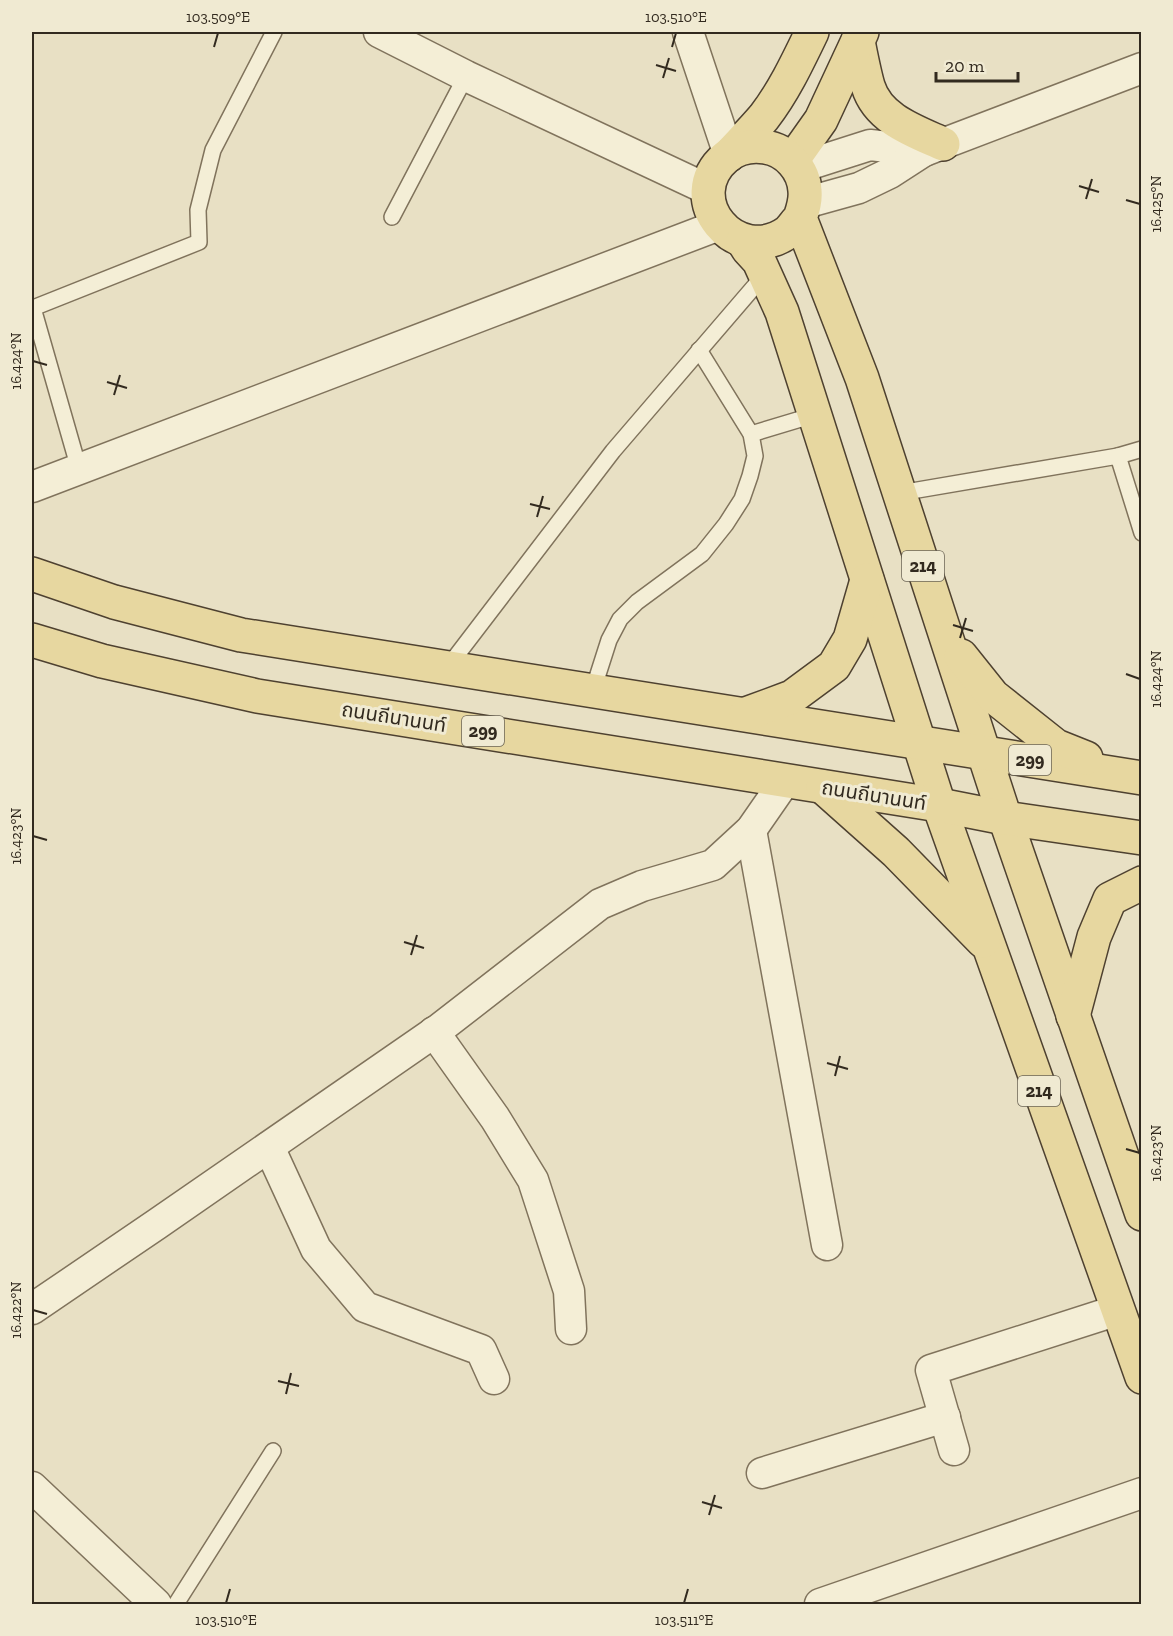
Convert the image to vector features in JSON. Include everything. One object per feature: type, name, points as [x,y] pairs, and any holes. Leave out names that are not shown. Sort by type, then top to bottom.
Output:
[{"type":"main road","points":[[810,402],[782,312],[766,273],[759,261],[713,214],[709,202],[709,190],[712,176],[719,164],[764,117],[780,93],[812,32]]},
{"type":"main road","points":[[795,165],[821,120],[860,36]]},
{"type":"main road","points":[[860,36],[869,89],[881,110],[933,148]]},
{"type":"main road","points":[[729,154],[742,148],[755,146],[768,147],[781,152],[795,165],[803,179],[805,191],[802,210],[789,231],[775,239],[759,243],[731,233]]},
{"type":"main road","name":"214","points":[[802,210],[862,378],[1005,818],[1142,1214]]},
{"type":"main road","name":"214","points":[[810,402],[939,805],[1142,1377]]},
{"type":"main road","name":"299","points":[[32,574],[114,602],[241,635],[1138,777]]},
{"type":"main road","points":[[744,715],[792,697],[834,666],[850,639],[867,580]]},
{"type":"main road","points":[[947,638],[993,696],[1056,746],[1138,777]]},
{"type":"main road","name":"ถนนถีนานนท์","points":[[32,640],[102,661],[257,696],[939,805]]},
{"type":"main road","points":[[823,787],[896,852],[990,949]]},
{"type":"main road","name":"299","points":[[939,805],[1005,818],[1142,838]]},
{"type":"main road","points":[[1073,1016],[1094,937],[1110,899],[1142,883]]},
{"type":"street","points":[[379,32],[466,76],[709,190]]},
{"type":"street","points":[[688,32],[729,154]]},
{"type":"street","points":[[802,210],[860,188],[933,148],[1142,68]]},
{"type":"street","points":[[795,165],[870,145],[933,148]]},
{"type":"street","points":[[32,487],[731,233]]},
{"type":"street","points":[[32,1309],[434,1032],[600,904],[642,886],[713,865],[751,830],[784,781]]},
{"type":"street","points":[[751,830],[827,1245]]},
{"type":"street","points":[[434,1032],[495,1118],[533,1180],[569,1291],[572,1329]]},
{"type":"street","points":[[269,1147],[316,1249],[365,1307],[481,1350],[494,1379]]},
{"type":"street","points":[[954,1450],[931,1370],[1118,1310]]},
{"type":"street","points":[[762,1473],[945,1417]]},
{"type":"street","points":[[32,1487],[156,1605]]},
{"type":"street","points":[[820,1605],[1142,1493]]},
{"type":"lane","points":[[79,469],[33,308],[199,242],[198,210],[213,150],[274,32]]},
{"type":"lane","points":[[392,217],[466,76]]},
{"type":"lane","points":[[447,668],[613,451],[766,273]]},
{"type":"lane","points":[[592,690],[609,640],[620,620],[637,602],[702,554],[732,516],[742,499],[750,476],[755,456],[751,434],[699,350]]},
{"type":"lane","points":[[751,434],[810,402]]},
{"type":"lane","points":[[900,493],[1118,456],[1142,449]]},
{"type":"lane","points":[[1118,456],[1142,533]]},
{"type":"lane","points":[[177,1605],[273,1451]]}]
